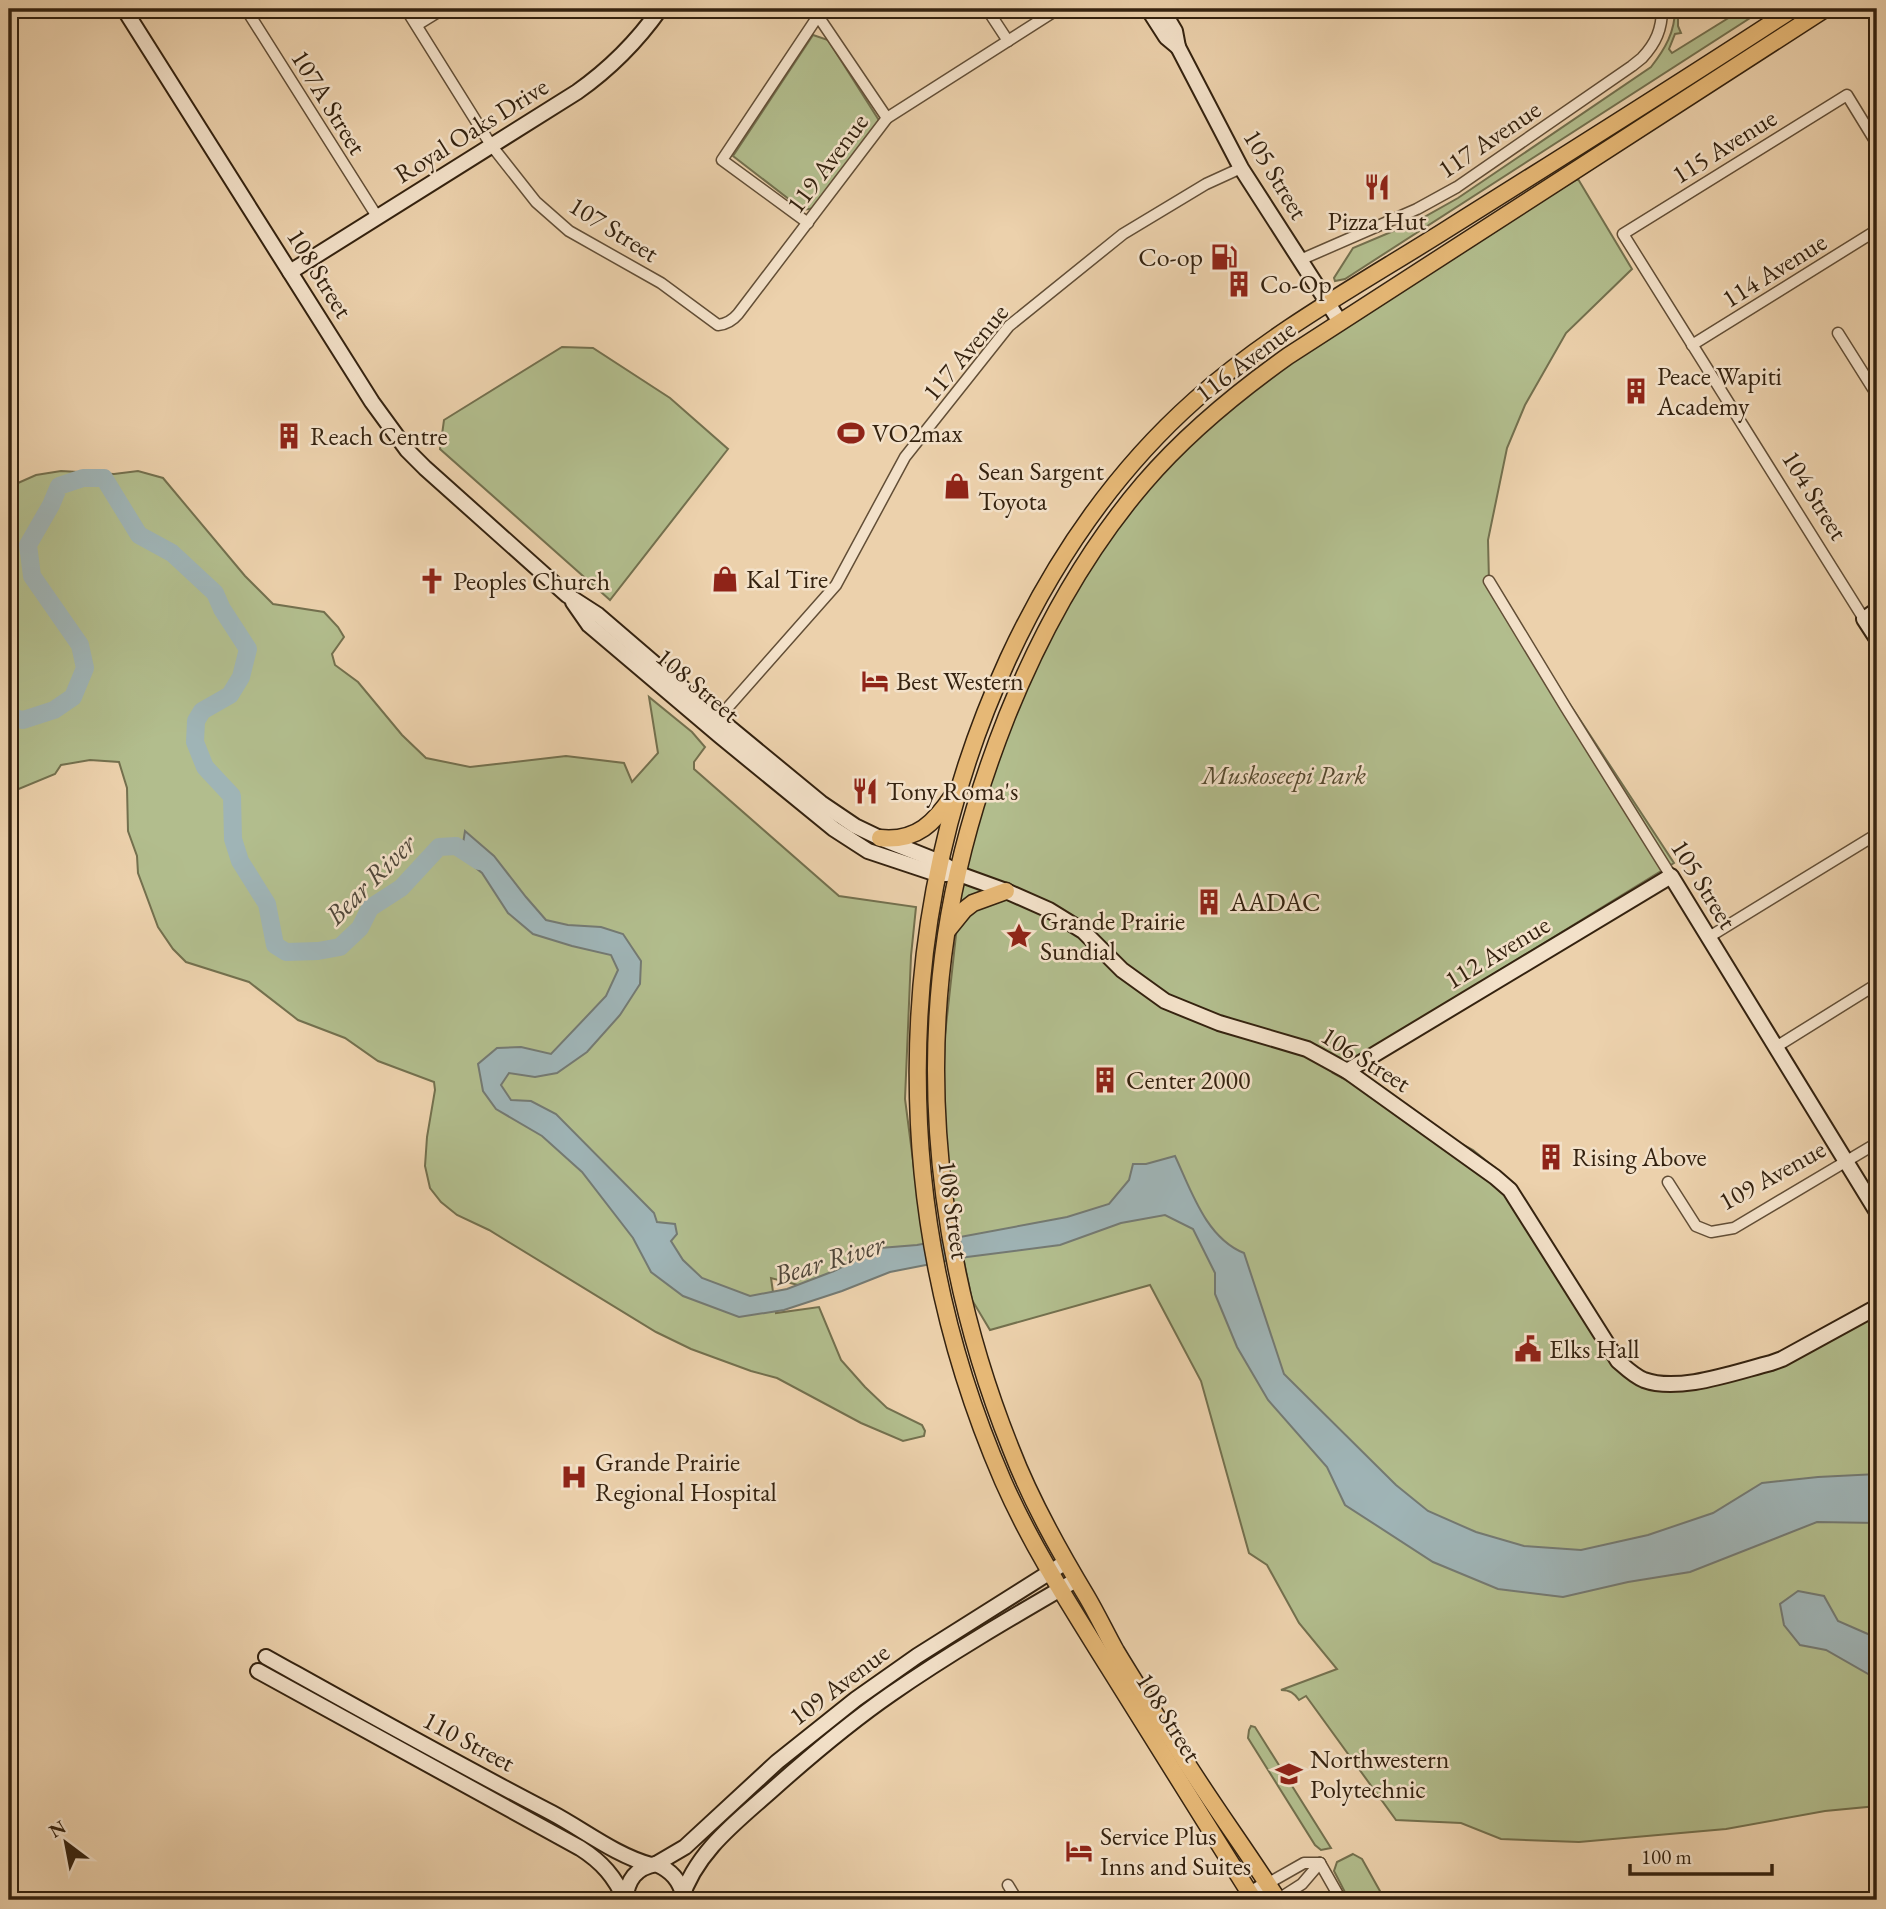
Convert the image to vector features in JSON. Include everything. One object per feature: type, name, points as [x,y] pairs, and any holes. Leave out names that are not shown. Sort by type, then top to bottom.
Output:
[{"type":"main road","name":"116 Avenue","points":[[939,868],[961,784],[985,712],[1031,612],[1066,551],[1104,498],[1148,446],[1198,397],[1246,359],[1328,304],[1793,9]]},
{"type":"main road","name":"116 Avenue","points":[[959,874],[987,770],[1028,666],[1062,601],[1101,538],[1145,481],[1198,428],[1256,379],[1340,322],[1825,9]]},
{"type":"main road","points":[[880,838],[893,840],[927,827],[939,817],[961,784]]},
{"type":"main road","name":"108 Street","points":[[939,868],[926,939],[918,1039],[919,1127],[939,1284],[959,1358],[992,1453],[1017,1511],[1060,1589],[1248,1898]]},
{"type":"main road","name":"108 Street","points":[[959,874],[946,932],[938,1000],[936,1058],[940,1157],[958,1281],[981,1366],[1012,1453],[1066,1562],[1135,1682],[1277,1900]]},
{"type":"main road","points":[[946,932],[973,903],[1006,891]]},
{"type":"street","name":"108 Street","points":[[124,9],[372,402],[407,450],[567,595],[598,615],[834,830],[868,850],[939,868]]},
{"type":"street","name":"107A Street","points":[[246,9],[378,218]]},
{"type":"street","name":"107 Street","points":[[406,9],[491,145],[536,202],[569,231],[662,283],[719,325],[724,324]]},
{"type":"street","points":[[417,25],[443,9]]},
{"type":"street","name":"Royal Oaks Drive","points":[[290,272],[597,78],[616,62],[660,9]]},
{"type":"street","points":[[987,9],[1008,41]]},
{"type":"street","name":"119 Avenue","points":[[724,324],[738,314],[887,118],[1058,9]]},
{"type":"street","name":"105 Street","points":[[1148,9],[1166,37],[1178,47]]},
{"type":"street","name":"105 Street","points":[[1162,9],[1175,31],[1178,47],[1241,168],[1340,322]]},
{"type":"street","name":"117 Avenue","points":[[1300,260],[1417,209],[1485,169],[1642,58],[1657,38],[1662,9]]},
{"type":"street","points":[[808,223],[722,160],[818,16],[887,118]]},
{"type":"street","name":"115 Avenue","points":[[1623,234],[1847,95],[1877,144]]},
{"type":"street","name":"117 Avenue","points":[[714,723],[836,585],[905,457],[1009,326],[1123,234],[1206,184],[1241,168]]},
{"type":"street","name":"114 Avenue","points":[[1692,345],[1877,230]]},
{"type":"street","name":"104 Street","points":[[1623,234],[1877,639]]},
{"type":"street","points":[[1838,333],[1877,395]]},
{"type":"street","name":"105 Street","points":[[1489,581],[1877,1212]]},
{"type":"street","points":[[1864,619],[1877,610]]},
{"type":"street","name":"108 Street","points":[[714,723],[855,826],[939,868]]},
{"type":"street","points":[[1709,937],[1877,834]]},
{"type":"street","name":"106 Street","points":[[939,868],[1006,891],[1049,910],[1083,931],[1122,970],[1165,1001],[1219,1023],[1307,1049],[1348,1071],[1495,1177],[1510,1190],[1618,1361],[1641,1379],[1673,1385],[1746,1370],[1782,1359],[1877,1307]]},
{"type":"street","name":"112 Avenue","points":[[1348,1071],[1671,876]]},
{"type":"street","points":[[1776,1047],[1877,984]]},
{"type":"street","name":"109 Avenue","points":[[1668,1182],[1696,1226],[1712,1232],[1734,1228],[1877,1143]]},
{"type":"street","name":"109 Avenue","points":[[625,1900],[628,1883],[633,1875],[685,1847],[768,1770],[832,1717],[917,1656],[1066,1562]]},
{"type":"street","name":"109 Avenue","points":[[683,1898],[705,1855],[721,1836],[843,1731],[921,1674],[1076,1580]]},
{"type":"street","name":"110 Street","points":[[266,1657],[569,1822],[599,1841],[640,1862],[653,1865]]},
{"type":"street","name":"110 Street","points":[[258,1671],[586,1852],[608,1870],[625,1900]]},
{"type":"street","points":[[1248,1898],[1304,1863],[1320,1863]]},
{"type":"street","points":[[1277,1900],[1303,1884],[1320,1863]]},
{"type":"street","points":[[1320,1863],[1340,1900]]},
{"type":"street","points":[[653,1865],[672,1873],[683,1898]]},
{"type":"street","points":[[1008,1885],[1017,1900]]},
{"type":"green space","points":[[1675,9],[1678,9],[1678,26],[1681,33],[1675,34],[1669,49],[1672,53],[1743,9],[1764,9],[1345,279],[1335,281],[1334,278],[1353,248],[1417,221],[1458,198],[1651,67],[1668,40]]},
{"type":"green space","points":[[813,35],[828,40],[880,122],[814,208],[803,210],[733,156]]},
{"type":"green space","name":"Muskoseepi Park","points":[[1578,179],[1632,269],[1566,333],[1525,405],[1507,448],[1488,540],[1489,581],[1674,863],[1333,1073],[1473,1150],[1495,1168],[1556,1255],[1612,1352],[1656,1381],[1689,1379],[1794,1356],[1877,1307],[1877,1806],[1825,1811],[1726,1829],[1579,1842],[1501,1839],[1461,1823],[1396,1820],[1306,1696],[1299,1700],[1292,1692],[1281,1690],[1337,1669],[1299,1623],[1267,1565],[1249,1553],[1201,1381],[1150,1285],[990,1330],[972,1300],[954,1213],[949,1180],[943,1086],[945,1035],[966,844],[976,805],[1062,601],[1170,455],[1340,322]]},
{"type":"green space","points":[[562,347],[593,348],[670,398],[728,449],[610,600],[440,449],[444,420]]},
{"type":"green space","points":[[61,471],[114,474],[138,471],[163,478],[245,576],[273,604],[324,612],[344,637],[332,654],[335,665],[358,682],[402,735],[426,758],[470,767],[566,756],[624,763],[632,782],[658,753],[649,697],[692,732],[705,747],[694,762],[694,769],[839,896],[916,907],[911,956],[905,1099],[927,1255],[821,1291],[771,1278],[776,1313],[819,1307],[841,1360],[887,1408],[922,1425],[924,1436],[903,1441],[861,1423],[777,1378],[691,1349],[656,1332],[489,1230],[457,1215],[441,1202],[430,1188],[425,1166],[434,1082],[378,1061],[345,1038],[298,1020],[249,982],[186,962],[173,949],[158,927],[138,873],[137,856],[128,831],[127,788],[119,762],[90,760],[61,765],[55,774],[9,793],[9,487],[36,475]]},
{"type":"green space","points":[[1251,1726],[1255,1727],[1331,1848],[1321,1850],[1315,1845],[1248,1738]]},
{"type":"green space","points":[[1353,1854],[1362,1859],[1385,1900],[1349,1900],[1334,1871],[1337,1862]]},
{"type":"shaded area","points":[[465,831],[494,856],[546,920],[568,925],[601,927],[623,934],[641,961],[640,984],[620,1015],[587,1052],[557,1073],[535,1077],[509,1073],[501,1085],[511,1100],[531,1101],[556,1114],[654,1213],[657,1222],[675,1224],[677,1234],[671,1241],[683,1260],[702,1278],[750,1296],[787,1289],[834,1271],[880,1248],[917,1245],[1067,1217],[1109,1204],[1129,1180],[1133,1164],[1146,1164],[1175,1156],[1201,1212],[1210,1225],[1231,1246],[1244,1253],[1284,1374],[1396,1485],[1428,1511],[1476,1532],[1524,1546],[1581,1550],[1648,1535],[1713,1513],[1762,1483],[1877,1474],[1877,1523],[1817,1522],[1690,1572],[1628,1582],[1563,1597],[1498,1589],[1433,1562],[1345,1505],[1327,1467],[1268,1400],[1237,1347],[1215,1294],[1215,1273],[1193,1229],[1165,1215],[1121,1223],[1060,1245],[967,1257],[890,1272],[784,1310],[739,1317],[683,1296],[651,1272],[633,1238],[582,1172],[542,1136],[496,1109],[483,1091],[478,1064],[497,1048],[521,1047],[551,1054],[606,996],[618,970],[611,955],[533,934],[508,913],[482,873],[461,856]]},
{"type":"shaded area","points":[[1798,1591],[1824,1596],[1838,1621],[1877,1638],[1877,1679],[1826,1650],[1800,1645],[1784,1625],[1780,1604]]},
{"type":"waterway","name":"Bear River","points":[[9,717],[23,720],[54,710],[73,697],[85,668],[80,645],[32,576],[28,545],[59,486],[83,478],[104,478],[139,535],[172,553],[215,593],[248,649],[241,677],[230,695],[202,711],[196,721],[195,742],[205,767],[232,796],[233,839],[240,861],[267,904],[275,945],[286,952],[340,947],[360,928],[370,908],[401,888],[439,847],[456,846],[479,861]]},
{"type":"place","name":"Pizza Hut","points":[[1377,187]]},
{"type":"place","name":"Co-op","points":[[1224,257]]},
{"type":"place","name":"Co-Op","points":[[1239,284]]},
{"type":"place","name":"Peace Wapiti Academy","points":[[1636,391]]},
{"type":"place","name":"VO2max","points":[[851,433]]},
{"type":"place","name":"Reach Centre","points":[[289,436]]},
{"type":"place","name":"Sean Sargent Toyota","points":[[957,486]]},
{"type":"place","name":"Kal Tire","points":[[725,579]]},
{"type":"place","name":"Peoples Church","points":[[432,581]]},
{"type":"place","name":"Best Western","points":[[875,681]]},
{"type":"place","name":"Tony Roma's","points":[[865,791]]},
{"type":"place","name":"AADAC","points":[[1209,902]]},
{"type":"place","name":"Grande Prairie Sundial","points":[[1019,936]]},
{"type":"place","name":"Center 2000","points":[[1105,1080]]},
{"type":"place","name":"Rising Above","points":[[1551,1157]]},
{"type":"place","name":"Elks Hall","points":[[1528,1349]]},
{"type":"place","name":"Grande Prairie Regional Hospital","points":[[574,1477]]},
{"type":"place","name":"Northwestern Polytechnic","points":[[1289,1774]]},
{"type":"place","name":"Service Plus Inns and Suites","points":[[1079,1851]]}]
